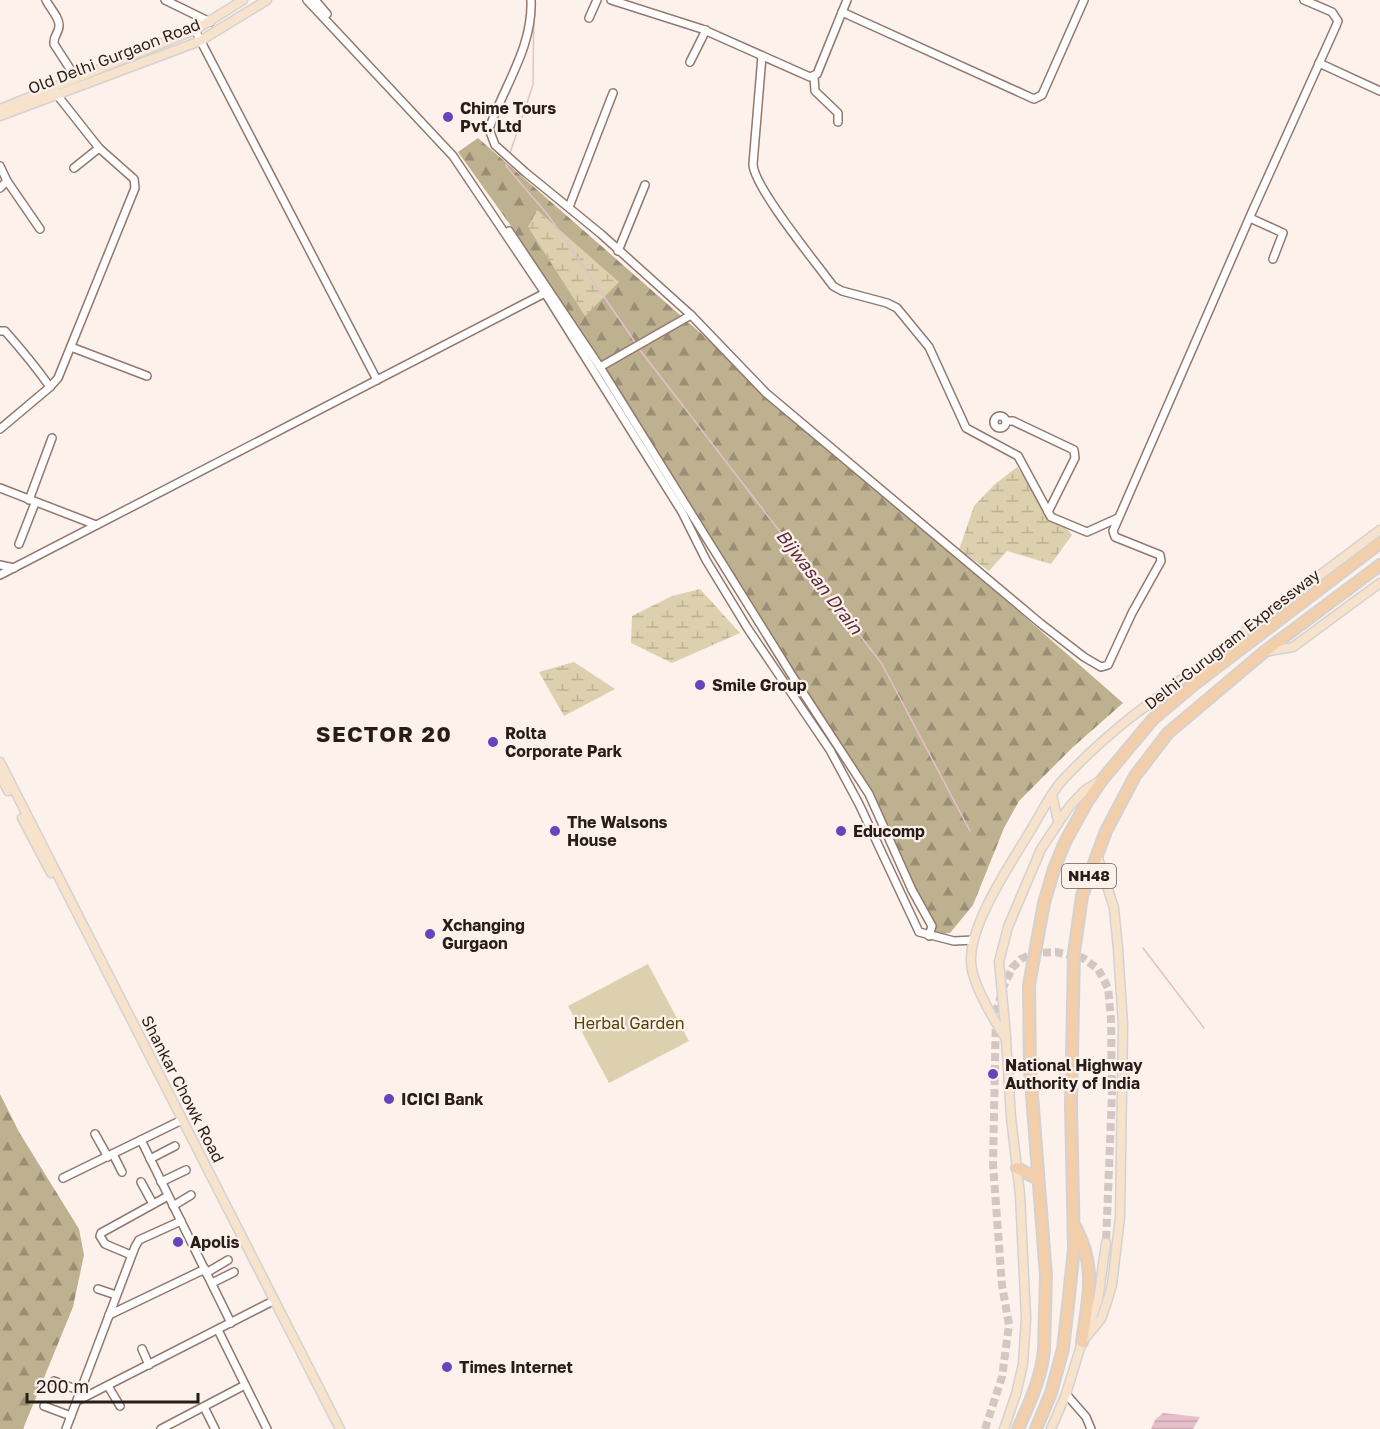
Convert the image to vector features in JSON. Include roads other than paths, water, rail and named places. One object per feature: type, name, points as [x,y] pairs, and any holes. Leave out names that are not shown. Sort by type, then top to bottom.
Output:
[{"type":"highway","name":"Delhi-Gurugram Expressway","points":[[1018,1429],[1031,1400],[1044,1349],[1046,1276],[1030,1069],[1029,985],[1044,903],[1054,868],[1087,802],[1102,780],[1154,718],[1196,683],[1380,543]]},
{"type":"highway","name":"Delhi-Gurugram Expressway","points":[[1036,1429],[1051,1393],[1063,1349],[1074,1249],[1071,1106],[1074,953],[1082,896],[1106,831],[1135,776],[1168,733],[1264,652],[1380,565]]},
{"type":"highway","points":[[1017,1168],[1038,1179]]},
{"type":"highway","points":[[1074,1225],[1085,1245],[1089,1261],[1089,1285],[1082,1342]]},
{"type":"main road","name":"Old Delhi Gurgaon Road","points":[[0,116],[54,92],[76,78],[195,30],[243,0]]},
{"type":"main road","name":"Old Delhi Gurgaon Road","points":[[0,109],[200,41],[267,0]]},
{"type":"main road","points":[[1006,1039],[990,1013],[977,983],[971,962],[974,940],[995,890],[1052,795],[1093,748],[1130,718],[1380,530]]},
{"type":"main road","points":[[1264,652],[1293,647],[1380,583]]},
{"type":"main road","name":"Shankar Chowk Road","points":[[0,762],[334,1429]]},
{"type":"main road","name":"Shankar Chowk Road","points":[[0,775],[340,1429]]},
{"type":"main road","points":[[1004,1429],[1023,1364],[1026,1318],[1017,1168],[999,962],[1008,927],[1041,849],[1058,821],[1085,790],[1102,780]]},
{"type":"main road","points":[[1052,795],[1058,821]]},
{"type":"main road","points":[[1082,1342],[1101,1319],[1106,1305],[1112,1285],[1120,1217],[1123,1025],[1119,960],[1114,908],[1097,855]]},
{"type":"main road","points":[[1051,1429],[1066,1394],[1082,1342],[1094,1316],[1106,1243]]},
{"type":"street","points":[[46,0],[59,23],[54,44],[76,78]]},
{"type":"street","points":[[165,0],[210,22]]},
{"type":"street","points":[[307,0],[453,156],[600,367],[798,685],[869,794],[912,890],[930,920],[932,930],[929,936]]},
{"type":"street","points":[[315,0],[451,147],[547,292],[682,512],[706,560],[748,629],[830,750],[859,804],[919,932],[954,941],[974,940]]},
{"type":"street","points":[[531,0],[527,40],[489,129],[495,146],[569,207],[691,315],[766,393],[1040,623],[1101,668],[1108,665],[1132,613],[1161,561],[1157,553],[1113,535],[1119,518],[1338,21],[1332,12],[1304,0]]},
{"type":"street","points":[[590,18],[597,0]]},
{"type":"street","points":[[611,0],[706,30],[806,76],[814,77]]},
{"type":"street","points":[[838,122],[838,113],[815,92],[814,77],[847,0]]},
{"type":"street","points":[[842,12],[1034,99],[1042,95],[1084,0]]},
{"type":"street","points":[[195,30],[377,380]]},
{"type":"street","points":[[690,62],[706,30]]},
{"type":"street","points":[[762,56],[753,164],[755,175],[787,225],[833,286],[842,291],[892,305],[903,314],[929,347],[966,428],[1018,456],[1048,512],[1056,520],[1087,532],[1119,518]]},
{"type":"street","points":[[1319,63],[1380,92]]},
{"type":"street","points":[[0,429],[50,387],[60,374],[135,188],[134,179],[99,148],[54,92]]},
{"type":"street","points":[[569,207],[613,93]]},
{"type":"street","points":[[74,168],[99,148]]},
{"type":"street","points":[[0,166],[7,182],[40,230]]},
{"type":"street","points":[[0,188],[7,182]]},
{"type":"street","points":[[618,251],[645,184]]},
{"type":"street","points":[[1250,218],[1283,233],[1273,259]]},
{"type":"street","points":[[0,575],[547,292]]},
{"type":"street","points":[[600,367],[691,315]]},
{"type":"street","points":[[0,331],[5,331],[24,352],[50,387]]},
{"type":"street","points":[[71,347],[147,376]]},
{"type":"street","points":[[1006,421],[1013,422],[1074,450],[1076,458],[1048,512]]},
{"type":"street","points":[[19,544],[52,438]]},
{"type":"street","points":[[0,488],[96,525]]},
{"type":"street","points":[[0,565],[14,568]]},
{"type":"street","points":[[63,1178],[181,1121]]},
{"type":"street","points":[[95,1134],[122,1172]]},
{"type":"street","points":[[141,1140],[231,1323]]},
{"type":"street","points":[[150,1159],[175,1146]]},
{"type":"street","points":[[93,1155],[96,1162]]},
{"type":"street","points":[[161,1182],[186,1170]]},
{"type":"street","points":[[141,1182],[153,1204]]},
{"type":"street","points":[[173,1206],[191,1195]]},
{"type":"street","points":[[131,1255],[105,1244],[100,1233],[168,1196]]},
{"type":"street","points":[[66,1429],[131,1255],[139,1240],[181,1221]]},
{"type":"street","points":[[109,1315],[228,1260]]},
{"type":"street","points":[[212,1283],[234,1272]]},
{"type":"street","points":[[98,1289],[116,1295]]},
{"type":"street","points":[[77,1401],[269,1303]]},
{"type":"street","points":[[218,1330],[267,1429]]},
{"type":"street","points":[[142,1349],[149,1365]]},
{"type":"street","points":[[54,1382],[81,1391]]},
{"type":"street","points":[[161,1429],[245,1385]]},
{"type":"street","points":[[108,1386],[120,1406]]},
{"type":"street","points":[[1066,1394],[1086,1417],[1091,1429]]},
{"type":"street","points":[[44,1406],[71,1416]]},
{"type":"street","points":[[204,1407],[215,1429]]},
{"type":"waterway","name":"Bijwasan Drain","points":[[510,153],[533,85],[534,0]]},
{"type":"waterway","name":"Bijwasan Drain","points":[[507,163],[506,166],[548,215],[635,342]]},
{"type":"waterway","name":"Bijwasan Drain","points":[[640,350],[882,664],[970,831]]},
{"type":"waterway","name":"Bijwasan Drain","points":[[1143,948],[1204,1028]]},
{"type":"tunnel","points":[[985,1429],[1002,1377],[1009,1325],[1002,1285],[993,1164],[996,1012],[1012,968],[1021,959],[1035,953],[1056,952],[1083,958],[1098,969],[1108,988],[1111,1019],[1112,1094],[1106,1243]]},
{"type":"place","name":"Chime Tours Pvt. Ltd","points":[[448,117]]},
{"type":"place","name":"Smile Group","points":[[700,685]]},
{"type":"place","name":"Rolta Corporate Park","points":[[493,742]]},
{"type":"place","name":"The Walsons House","points":[[555,831]]},
{"type":"place","name":"Educomp","points":[[841,831]]},
{"type":"place","name":"Xchanging Gurgaon","points":[[430,934]]},
{"type":"place","name":"National Highway Authority of India","points":[[993,1074]]},
{"type":"place","name":"ICICI Bank","points":[[389,1099]]},
{"type":"place","name":"Apolis","points":[[178,1242]]},
{"type":"place","name":"Times Internet","points":[[447,1367]]},
{"type":"district","name":"SECTOR 20","points":[[384,734]]},
{"type":"park label","name":"Herbal Garden","points":[[629,1023]]}]
